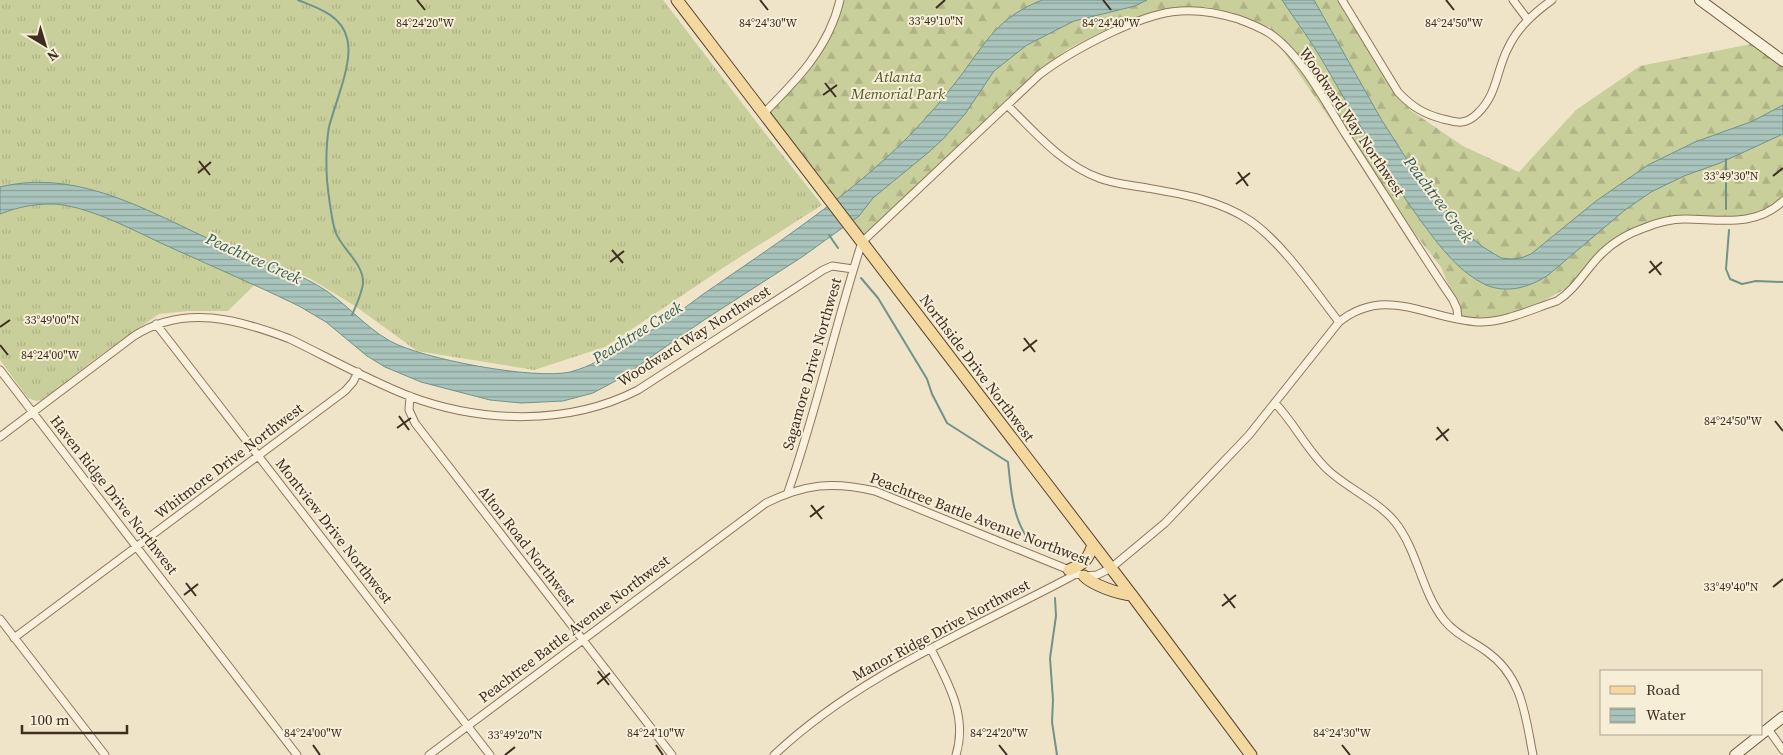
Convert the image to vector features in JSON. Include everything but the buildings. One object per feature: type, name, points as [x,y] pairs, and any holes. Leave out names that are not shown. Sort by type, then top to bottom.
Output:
[{"type":"main road","name":"Northside Drive Northwest","points":[[677,0],[1132,595],[1247,753]]},
{"type":"main road","points":[[1700,0],[1783,60]]},
{"type":"main road","points":[[1093,545],[1088,558],[1077,573],[1090,582],[1122,594],[1132,595]]},
{"type":"main road","points":[[1763,733],[1783,717]]},
{"type":"main road","points":[[1735,755],[1760,735]]},
{"type":"street","points":[[763,114],[801,76],[814,59],[826,38],[840,0]]},
{"type":"street","points":[[1342,0],[1398,92],[1408,103],[1422,112],[1458,122],[1467,121],[1475,117],[1486,106],[1495,88],[1508,48],[1517,32],[1552,0]]},
{"type":"street","points":[[1513,0],[1528,20]]},
{"type":"street","name":"Woodward Way Northwest","points":[[862,242],[1039,75],[1068,54],[1150,16],[1174,11],[1202,11],[1225,15],[1258,27],[1280,42],[1302,66],[1453,300],[1457,309],[1458,319]]},
{"type":"street","points":[[1007,105],[1058,154],[1087,173],[1114,183],[1208,201],[1248,219],[1278,245],[1339,322]]},
{"type":"street","name":"Peachtree Battle Avenue Northwest","points":[[429,755],[766,503],[788,492],[814,486],[834,485],[855,486],[875,491],[1077,573],[1097,575],[1111,568],[1165,523],[1222,465],[1275,403],[1339,322],[1359,309],[1382,304],[1404,306],[1479,322],[1498,320],[1557,301],[1572,290],[1595,260],[1608,248],[1625,236],[1644,227],[1676,219],[1729,221],[1752,218],[1765,214],[1783,201]]},
{"type":"street","name":"Sagamore Drive Northwest","points":[[788,492],[862,242]]},
{"type":"street","name":"Woodward Way Northwest","points":[[0,438],[134,336],[156,324],[174,318],[192,317],[220,319],[247,325],[290,339],[410,396],[461,411],[512,416],[561,414],[622,398],[638,390],[823,270],[832,266],[853,269]]},
{"type":"street","name":"Montview Drive Northwest","points":[[156,324],[490,755]]},
{"type":"street","name":"Haven Ridge Drive Northwest","points":[[0,370],[297,755]]},
{"type":"street","name":"Whitmore Drive Northwest","points":[[14,638],[345,391],[353,382],[358,372]]},
{"type":"street","name":"Alton Road Northwest","points":[[410,396],[409,410],[415,423],[672,755]]},
{"type":"street","points":[[1275,403],[1328,470],[1347,486],[1382,509],[1395,523],[1412,553],[1432,601],[1445,622],[1458,634],[1493,656],[1514,681],[1522,699],[1532,755]]},
{"type":"street","name":"Manor Ridge Drive Northwest","points":[[774,755],[800,732],[848,696],[892,669],[1077,573]]},
{"type":"street","points":[[0,619],[105,755]]},
{"type":"street","points":[[931,649],[951,689],[957,706],[960,727],[956,755]]},
{"type":"street","points":[[1768,729],[1783,750]]},
{"type":"green space","points":[[0,0],[663,0],[822,205],[726,266],[605,347],[534,370],[417,351],[355,306],[309,278],[276,264],[228,311],[188,311],[159,314],[99,356],[42,400],[36,401],[28,398],[0,360]]},
{"type":"green space","name":"Atlanta Memorial Park","points":[[839,0],[1339,0],[1410,110],[1463,146],[1519,172],[1576,110],[1640,66],[1756,43],[1783,62],[1783,197],[1762,214],[1676,223],[1631,234],[1576,283],[1507,321],[1461,315],[1441,267],[1367,173],[1286,55],[1270,27],[1206,7],[1173,7],[1116,25],[1068,49],[1005,101],[860,245],[829,192],[770,113],[805,76],[830,33]]},
{"type":"water","name":"Peachtree Creek","points":[[1042,0],[1147,0],[1135,6],[1074,21],[1027,45],[994,71],[965,114],[944,138],[873,198],[859,216],[802,257],[704,320],[621,378],[593,393],[563,401],[521,403],[490,400],[421,382],[385,367],[367,356],[326,322],[299,306],[120,224],[78,208],[64,205],[40,204],[0,214],[0,187],[30,183],[60,184],[89,189],[145,209],[227,247],[306,279],[327,291],[380,335],[405,348],[427,355],[478,366],[531,373],[553,374],[570,372],[598,361],[653,330],[837,199],[911,134],[942,100],[986,42],[1003,23],[1027,7]]},
{"type":"water","points":[[1282,0],[1314,0],[1381,119],[1413,169],[1467,234],[1501,258],[1521,258],[1531,254],[1596,201],[1648,165],[1695,142],[1753,121],[1783,105],[1783,134],[1651,192],[1625,210],[1540,280],[1518,288],[1494,288],[1476,280],[1459,266],[1444,251],[1424,225],[1383,165],[1317,52]]},
{"type":"waterway","points":[[298,0],[328,13],[340,23],[347,38],[348,58],[343,82],[329,127],[326,167],[329,199],[335,229],[339,239],[360,269],[362,276],[363,283],[359,299],[352,315]]},
{"type":"waterway","points":[[1726,159],[1726,209]]},
{"type":"waterway","points":[[1729,230],[1726,269],[1730,279],[1742,284],[1756,281],[1783,282]]},
{"type":"waterway","points":[[829,235],[838,248]]},
{"type":"waterway","points":[[861,278],[878,298],[927,379],[932,394],[947,423],[1008,462],[1015,512],[1028,539]]},
{"type":"waterway","points":[[1055,598],[1056,616],[1050,658],[1053,700],[1052,722],[1057,755]]}]
